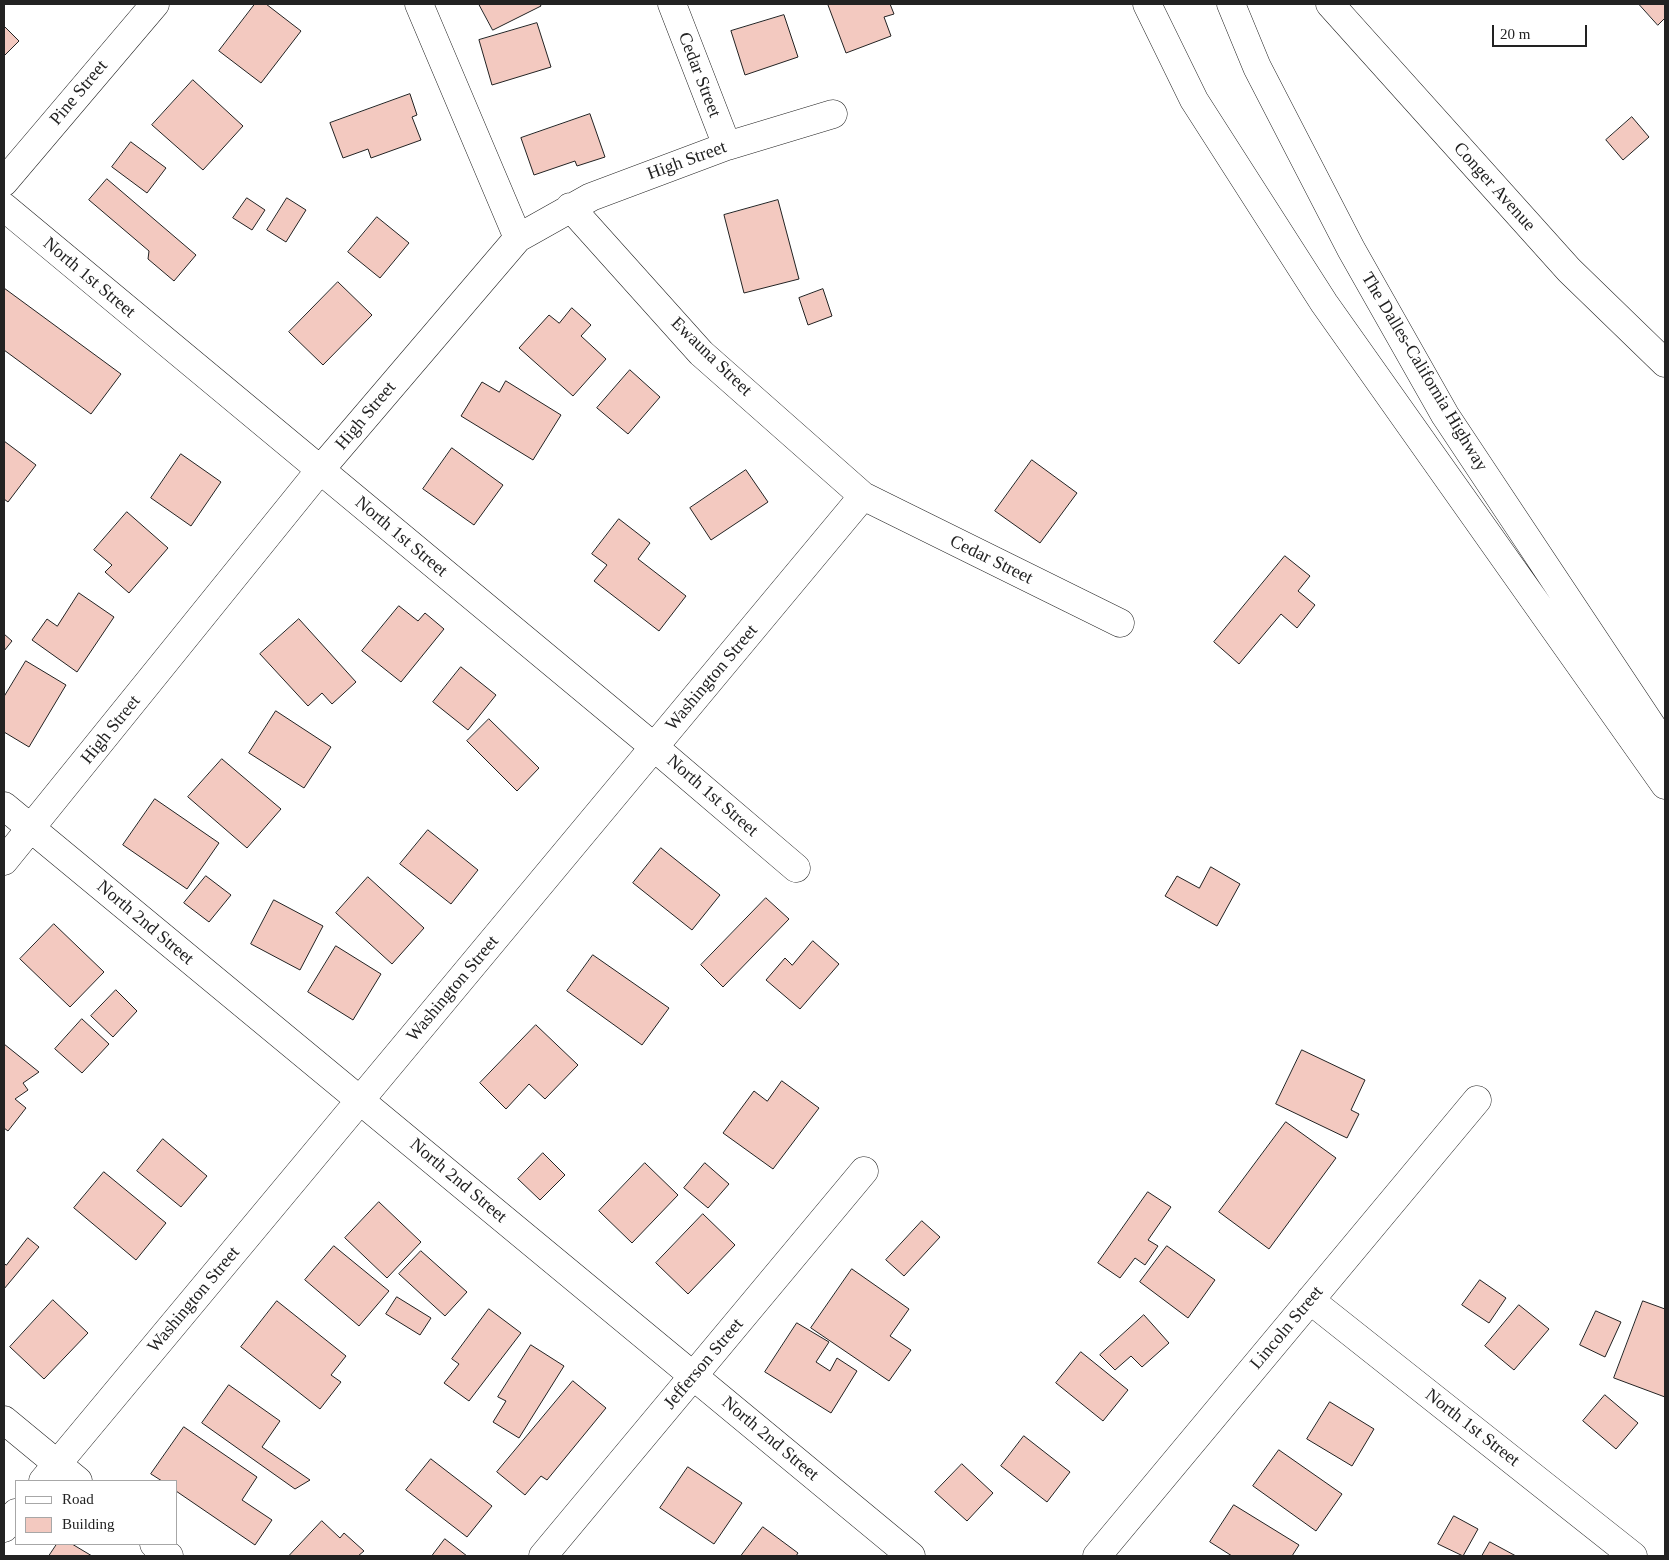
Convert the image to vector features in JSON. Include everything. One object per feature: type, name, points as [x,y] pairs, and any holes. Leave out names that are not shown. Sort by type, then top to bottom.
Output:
[{"type":"main road","name":"Pine Street","points":[[4,182],[155,4]]},
{"type":"main road","points":[[420,4],[518,238]]},
{"type":"main road","name":"Cedar Street","points":[[672,4],[727,146]]},
{"type":"main road","points":[[1147,4],[1194,100],[1324,303],[1665,785]]},
{"type":"main road","name":"The Dalles-California Highway","points":[[1231,4],[1257,67],[1351,249],[1445,415],[1665,746]]},
{"type":"main road","name":"Conger Avenue","points":[[1330,4],[1569,270],[1665,363]]},
{"type":"main road","name":"High Street","points":[[4,861],[320,470],[518,238],[570,207],[727,146],[834,114]]},
{"type":"main road","name":"North 1st Street","points":[[4,207],[654,747],[796,868]]},
{"type":"main road","name":"Ewauna Street","points":[[570,207],[701,353],[863,496]]},
{"type":"main road","name":"Cedar Street","points":[[863,496],[1120,623]]},
{"type":"main road","name":"Washington Street","points":[[50,1473],[863,496]]},
{"type":"main road","name":"North 2nd Street","points":[[4,806],[911,1556]]},
{"type":"main road","name":"Lincoln Street","points":[[1097,1556],[1477,1100]]},
{"type":"main road","name":"Jefferson Street","points":[[543,1556],[864,1171]]},
{"type":"main road","name":"North 1st Street","points":[[1310,1300],[1633,1556]]},
{"type":"main road","points":[[4,1420],[50,1473],[74,1480]]},
{"type":"main road","points":[[4,1528],[15,1514]]},
{"type":"main road","points":[[155,1545],[169,1556]]},
{"type":"building","points":[[255,4],[266,4],[301,31],[261,83],[219,51]]},
{"type":"building","points":[[479,4],[540,4],[541,6],[493,30]]},
{"type":"building","points":[[890,4],[894,14],[884,17],[891,36],[846,53],[828,5]]},
{"type":"building","points":[[1639,4],[1665,4],[1665,18],[1658,25]]},
{"type":"building","points":[[784,15],[798,57],[745,75],[731,31]]},
{"type":"building","points":[[537,23],[551,67],[492,85],[479,40]]},
{"type":"building","points":[[4,26],[19,41],[4,56]]},
{"type":"building","points":[[193,80],[243,126],[203,170],[152,125]]},
{"type":"building","points":[[410,94],[417,115],[412,117],[421,140],[371,158],[368,149],[343,158],[330,123]]},
{"type":"building","points":[[590,114],[605,157],[577,166],[575,161],[534,175],[521,138]]},
{"type":"building","points":[[1632,117],[1649,137],[1623,160],[1606,140]]},
{"type":"building","points":[[131,142],[166,168],[147,193],[112,167]]},
{"type":"building","points":[[107,179],[196,255],[174,281],[148,259],[149,251],[89,200]]},
{"type":"building","points":[[247,198],[265,210],[252,230],[233,218]]},
{"type":"building","points":[[287,198],[306,210],[286,242],[267,230]]},
{"type":"building","points":[[778,200],[799,279],[744,293],[724,215]]},
{"type":"building","points":[[377,217],[409,243],[380,278],[348,252]]},
{"type":"building","points":[[338,282],[372,315],[323,365],[289,332]]},
{"type":"building","points":[[4,288],[121,374],[91,414],[4,350]]},
{"type":"building","points":[[823,289],[832,316],[808,325],[799,298]]},
{"type":"building","points":[[572,308],[591,325],[581,336],[606,359],[573,396],[519,348],[549,315],[559,323]]},
{"type":"building","points":[[630,370],[660,397],[628,434],[597,408]]},
{"type":"building","points":[[506,381],[561,415],[533,460],[461,416],[482,382],[499,392]]},
{"type":"building","points":[[4,441],[36,465],[8,502],[4,499]]},
{"type":"building","points":[[452,448],[503,485],[474,525],[423,489]]},
{"type":"building","points":[[181,454],[221,482],[191,526],[151,498]]},
{"type":"building","points":[[1032,460],[1077,493],[1040,543],[995,511]]},
{"type":"building","points":[[746,470],[768,502],[711,540],[690,508]]},
{"type":"building","points":[[127,512],[168,548],[129,593],[105,572],[112,565],[94,550]]},
{"type":"building","points":[[619,519],[650,543],[638,559],[686,596],[659,631],[594,581],[607,565],[592,554]]},
{"type":"building","points":[[1285,556],[1310,576],[1298,591],[1315,605],[1297,628],[1281,614],[1239,664],[1214,642]]},
{"type":"building","points":[[79,593],[114,617],[77,672],[32,640],[47,619],[57,626]]},
{"type":"building","points":[[399,606],[418,621],[425,613],[444,629],[401,682],[362,651]]},
{"type":"building","points":[[299,619],[356,682],[332,704],[322,693],[308,706],[260,654]]},
{"type":"building","points":[[4,634],[12,641],[4,651]]},
{"type":"building","points":[[26,661],[66,685],[29,747],[4,732],[4,697]]},
{"type":"building","points":[[461,667],[496,695],[468,730],[433,702]]},
{"type":"building","points":[[276,711],[331,747],[304,788],[249,753]]},
{"type":"building","points":[[489,719],[539,768],[517,791],[467,741]]},
{"type":"building","points":[[222,759],[281,809],[247,848],[188,797]]},
{"type":"building","points":[[155,799],[219,843],[187,889],[123,845]]},
{"type":"building","points":[[428,830],[478,870],[451,904],[400,864]]},
{"type":"building","points":[[661,848],[720,895],[692,930],[633,883]]},
{"type":"building","points":[[1211,867],[1240,884],[1217,926],[1165,896],[1177,876],[1199,888]]},
{"type":"building","points":[[206,876],[231,895],[209,922],[184,903]]},
{"type":"building","points":[[368,877],[424,928],[392,964],[336,913]]},
{"type":"building","points":[[766,898],[789,919],[723,987],[701,965]]},
{"type":"building","points":[[274,900],[323,926],[300,970],[251,944]]},
{"type":"building","points":[[54,924],[104,972],[70,1007],[20,959]]},
{"type":"building","points":[[813,941],[839,964],[800,1009],[766,980],[785,958],[792,965]]},
{"type":"building","points":[[336,946],[381,974],[353,1020],[308,992]]},
{"type":"building","points":[[593,955],[669,1008],[642,1045],[567,991]]},
{"type":"building","points":[[116,990],[137,1011],[113,1037],[91,1016]]},
{"type":"building","points":[[82,1019],[109,1044],[82,1073],[55,1049]]},
{"type":"building","points":[[536,1025],[578,1065],[545,1099],[529,1084],[506,1109],[480,1083]]},
{"type":"building","points":[[4,1044],[39,1072],[23,1083],[28,1090],[15,1099],[26,1108],[8,1131],[4,1128]]},
{"type":"building","points":[[1302,1050],[1365,1080],[1351,1110],[1359,1114],[1347,1138],[1276,1104]]},
{"type":"building","points":[[782,1081],[819,1108],[773,1169],[723,1133],[754,1091],[767,1101]]},
{"type":"building","points":[[1286,1122],[1336,1158],[1269,1249],[1219,1212]]},
{"type":"building","points":[[163,1139],[207,1176],[181,1207],[137,1171]]},
{"type":"building","points":[[543,1153],[565,1175],[540,1200],[518,1179]]},
{"type":"building","points":[[645,1163],[678,1195],[632,1243],[599,1211]]},
{"type":"building","points":[[705,1163],[729,1184],[708,1208],[684,1188]]},
{"type":"building","points":[[104,1172],[166,1223],[136,1260],[74,1208]]},
{"type":"building","points":[[1148,1192],[1171,1207],[1148,1240],[1158,1246],[1145,1265],[1135,1258],[1120,1278],[1098,1263]]},
{"type":"building","points":[[379,1202],[421,1242],[387,1278],[345,1238]]},
{"type":"building","points":[[703,1214],[735,1245],[688,1294],[656,1263]]},
{"type":"building","points":[[922,1221],[940,1237],[904,1276],[886,1260]]},
{"type":"building","points":[[28,1238],[39,1247],[4,1289],[4,1263],[6,1265]]},
{"type":"building","points":[[334,1246],[389,1291],[359,1326],[305,1280]]},
{"type":"building","points":[[1167,1246],[1215,1280],[1188,1318],[1140,1282]]},
{"type":"building","points":[[421,1251],[467,1292],[445,1316],[399,1274]]},
{"type":"building","points":[[852,1269],[909,1309],[890,1336],[911,1350],[889,1381],[811,1328]]},
{"type":"building","points":[[1480,1280],[1506,1298],[1489,1323],[1462,1305]]},
{"type":"building","points":[[397,1297],[431,1318],[420,1335],[386,1314]]},
{"type":"building","points":[[53,1300],[88,1333],[44,1379],[10,1347]]},
{"type":"building","points":[[277,1301],[346,1356],[331,1375],[341,1382],[320,1409],[241,1347]]},
{"type":"building","points":[[1643,1301],[1665,1309],[1665,1397],[1614,1378]]},
{"type":"building","points":[[1519,1305],[1549,1329],[1514,1370],[1485,1346]]},
{"type":"building","points":[[489,1309],[521,1333],[469,1401],[444,1383],[459,1364],[452,1359]]},
{"type":"building","points":[[1596,1311],[1621,1322],[1605,1357],[1580,1345]]},
{"type":"building","points":[[1144,1315],[1169,1343],[1142,1367],[1131,1356],[1115,1370],[1100,1355]]},
{"type":"building","points":[[797,1323],[829,1342],[816,1362],[830,1371],[837,1358],[857,1371],[831,1413],[765,1372]]},
{"type":"building","points":[[531,1345],[564,1366],[519,1438],[493,1422],[506,1401],[498,1397]]},
{"type":"building","points":[[1081,1352],[1128,1390],[1103,1421],[1056,1383]]},
{"type":"building","points":[[573,1381],[606,1408],[547,1480],[541,1476],[525,1495],[497,1472]]},
{"type":"building","points":[[229,1385],[280,1421],[262,1447],[310,1480],[295,1489],[202,1423]]},
{"type":"building","points":[[1605,1395],[1638,1423],[1616,1449],[1583,1421]]},
{"type":"building","points":[[1330,1402],[1374,1429],[1352,1466],[1307,1439]]},
{"type":"building","points":[[184,1427],[257,1477],[242,1500],[272,1520],[255,1545],[178,1492],[178,1480],[160,1480],[151,1474]]},
{"type":"building","points":[[1024,1436],[1070,1472],[1047,1502],[1001,1466]]},
{"type":"building","points":[[1279,1450],[1342,1494],[1316,1531],[1253,1486]]},
{"type":"building","points":[[431,1459],[492,1506],[467,1537],[406,1490]]},
{"type":"building","points":[[962,1464],[993,1493],[967,1521],[935,1492]]},
{"type":"building","points":[[688,1467],[742,1503],[714,1544],[660,1508]]},
{"type":"building","points":[[1234,1505],[1299,1545],[1292,1556],[1232,1556],[1210,1542]]},
{"type":"building","points":[[1454,1516],[1478,1529],[1463,1556],[1438,1544]]},
{"type":"building","points":[[322,1521],[340,1538],[344,1533],[364,1551],[358,1556],[289,1556]]},
{"type":"building","points":[[763,1527],[798,1553],[796,1556],[741,1556]]},
{"type":"building","points":[[445,1539],[467,1556],[432,1556]]},
{"type":"building","points":[[1490,1542],[1516,1556],[1482,1556]]},
{"type":"building","points":[[56,1545],[74,1545],[92,1556],[49,1556]]}]
